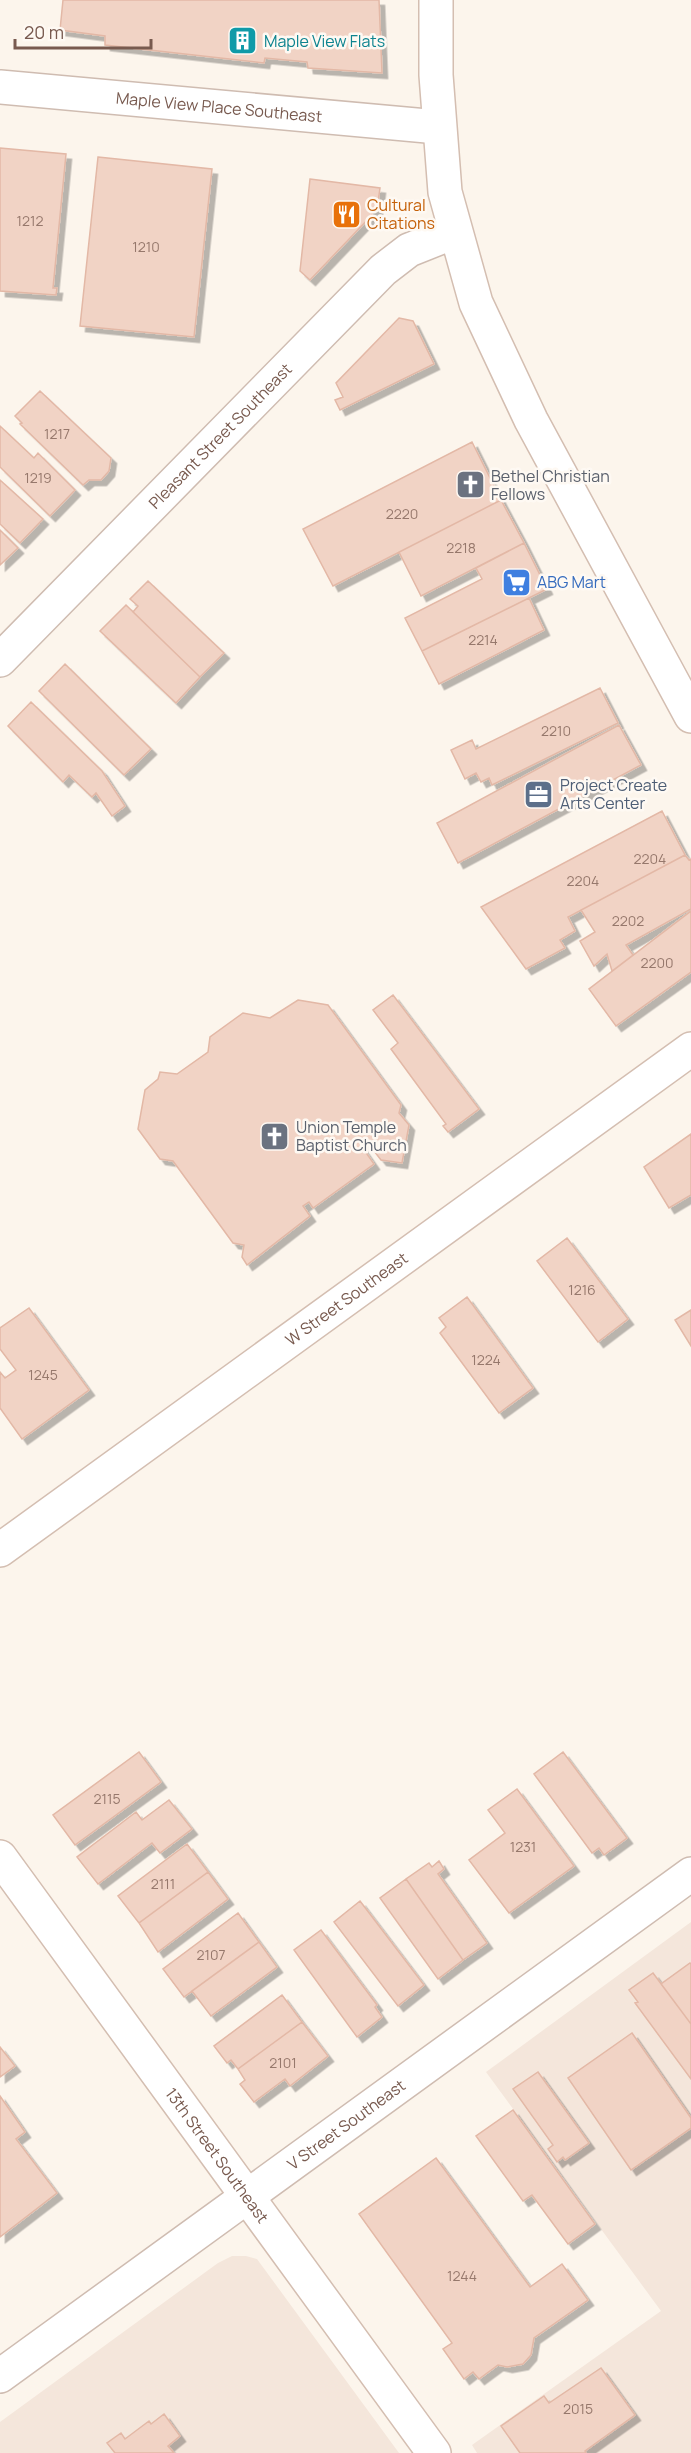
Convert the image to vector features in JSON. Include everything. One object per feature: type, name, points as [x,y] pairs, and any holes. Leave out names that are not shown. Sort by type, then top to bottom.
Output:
[{"type":"main road","points":[[436,0],[438,127],[445,192],[454,232],[476,303],[531,420],[691,716]]},
{"type":"main road","name":"Maple View Place Southeast","points":[[0,87],[438,127]]},
{"type":"main road","name":"Pleasant Street Southeast","points":[[0,660],[383,270],[409,250],[454,232]]},
{"type":"main road","name":"W Street Southeast","points":[[0,1550],[691,1048]]},
{"type":"main road","name":"13th Street Southeast","points":[[0,1857],[434,2453]]},
{"type":"main road","name":"V Street Southeast","points":[[0,2376],[691,1874]]},
{"type":"shaded area","points":[[691,1922],[691,2453],[477,2453],[472,2445],[661,2311],[486,2072]]},
{"type":"shaded area","points":[[232,2256],[257,2259],[399,2453],[0,2453],[0,2422],[218,2263]]},
{"type":"building","name":"Maple View Flats","points":[[63,0],[379,0],[382,73],[308,68],[307,62],[265,58],[264,63],[105,45],[105,36],[60,30]]},
{"type":"building","points":[[0,148],[66,154],[53,288],[57,288],[56,295],[0,291]]},
{"type":"building","points":[[98,157],[212,169],[194,337],[80,326]]},
{"type":"building","points":[[310,179],[380,188],[377,209],[373,208],[372,215],[310,280],[300,271]]},
{"type":"building","points":[[399,318],[413,321],[434,364],[340,410],[335,400],[343,397],[336,383]]},
{"type":"building","points":[[40,391],[111,458],[109,471],[101,480],[89,480],[83,485],[20,424],[22,423],[15,416]]},
{"type":"building","points":[[0,426],[34,458],[38,453],[75,490],[50,516],[0,467]]},
{"type":"building","points":[[472,442],[501,500],[333,586],[303,529]]},
{"type":"building","points":[[0,480],[43,519],[20,543],[0,524]]},
{"type":"building","points":[[501,500],[524,543],[421,596],[399,552]]},
{"type":"building","points":[[0,530],[18,548],[0,565]]},
{"type":"building","points":[[524,543],[547,589],[422,651],[405,618],[482,579],[476,568]]},
{"type":"building","points":[[148,581],[224,653],[200,677],[133,612],[138,606],[130,599]]},
{"type":"building","points":[[529,598],[544,630],[439,684],[422,651]]},
{"type":"building","points":[[126,605],[200,677],[176,703],[100,631]]},
{"type":"building","points":[[65,664],[151,749],[124,775],[39,691]]},
{"type":"building","points":[[600,688],[618,723],[492,785],[489,778],[481,782],[476,773],[465,779],[451,750],[472,740],[476,749]]},
{"type":"building","points":[[31,702],[102,771],[125,806],[112,816],[96,793],[92,797],[69,775],[63,782],[8,726]]},
{"type":"building","name":"Project Create Arts Center","points":[[619,725],[641,765],[458,863],[437,823]]},
{"type":"building","points":[[662,811],[685,855],[568,917],[575,931],[560,940],[565,948],[526,969],[481,907]]},
{"type":"building","points":[[685,855],[689,860],[691,859],[691,909],[626,945],[633,955],[612,971],[607,954],[594,966],[580,941],[595,932],[581,910]]},
{"type":"building","points":[[691,911],[691,972],[616,1026],[589,989]]},
{"type":"building","points":[[393,995],[479,1109],[448,1132],[443,1126],[446,1124],[391,1049],[398,1043],[373,1010]]},
{"type":"building","name":"Union Temple Baptist Church","points":[[298,1000],[328,1005],[401,1105],[399,1113],[409,1125],[402,1163],[381,1160],[368,1143],[362,1147],[374,1164],[313,1208],[309,1202],[303,1206],[310,1216],[247,1265],[242,1257],[244,1245],[233,1243],[173,1161],[160,1159],[138,1129],[145,1090],[158,1079],[160,1072],[177,1074],[208,1052],[210,1037],[243,1013],[270,1018]]},
{"type":"building","points":[[691,1134],[691,1195],[669,1208],[644,1167]]},
{"type":"building","points":[[567,1238],[628,1319],[598,1342],[537,1261]]},
{"type":"building","points":[[467,1297],[533,1388],[499,1413],[440,1333],[446,1327],[439,1318]]},
{"type":"building","points":[[29,1308],[89,1390],[22,1439],[0,1408],[0,1372],[5,1378],[16,1370],[0,1349],[0,1328]]},
{"type":"building","points":[[691,1310],[691,1346],[675,1320]]},
{"type":"building","points":[[139,1752],[161,1782],[75,1845],[53,1815]]},
{"type":"building","points":[[563,1752],[627,1838],[604,1855],[599,1848],[592,1853],[534,1774]]},
{"type":"building","points":[[517,1789],[574,1866],[509,1913],[469,1860],[505,1833],[488,1810]]},
{"type":"building","points":[[169,1800],[192,1829],[160,1853],[152,1843],[98,1884],[77,1857],[136,1812],[142,1820]]},
{"type":"building","points":[[187,1844],[208,1872],[139,1923],[118,1896]]},
{"type":"building","points":[[439,1861],[444,1869],[438,1874],[487,1943],[463,1960],[406,1879],[429,1863],[432,1867]]},
{"type":"building","points":[[208,1872],[228,1899],[158,1952],[139,1923]]},
{"type":"building","points":[[406,1879],[463,1960],[438,1979],[380,1898]]},
{"type":"building","points":[[360,1901],[424,1985],[398,2006],[334,1922]]},
{"type":"building","points":[[238,1913],[259,1942],[184,1997],[163,1969]]},
{"type":"building","points":[[321,1930],[377,2005],[375,2007],[382,2017],[357,2037],[294,1950]]},
{"type":"building","points":[[259,1942],[277,1967],[211,2016],[192,1991]]},
{"type":"building","points":[[691,1964],[691,2024],[661,1984]]},
{"type":"building","points":[[653,1973],[691,2024],[691,2079],[635,2003],[638,2002],[629,1990]]},
{"type":"building","points":[[282,1995],[302,2022],[238,2069],[231,2060],[227,2063],[214,2046]]},
{"type":"building","points":[[302,2022],[328,2056],[290,2086],[285,2079],[254,2102],[240,2084],[245,2080],[238,2069]]},
{"type":"building","points":[[632,2033],[691,2118],[691,2128],[631,2170],[568,2078]]},
{"type":"building","points":[[0,2047],[15,2066],[0,2077]]},
{"type":"building","points":[[538,2072],[589,2143],[565,2160],[563,2157],[557,2162],[548,2149],[553,2145],[513,2089]]},
{"type":"building","points":[[0,2096],[25,2132],[16,2139],[57,2193],[0,2237]]},
{"type":"building","points":[[513,2110],[595,2224],[568,2244],[532,2195],[523,2201],[476,2136]]},
{"type":"building","points":[[436,2158],[530,2287],[562,2264],[588,2300],[534,2338],[531,2355],[523,2364],[507,2367],[498,2365],[479,2379],[473,2372],[464,2379],[443,2349],[452,2343],[359,2214]]},
{"type":"building","points":[[601,2368],[635,2415],[585,2451],[586,2453],[520,2453],[501,2426],[544,2396],[549,2403]]},
{"type":"building","points":[[164,2414],[180,2436],[168,2446],[174,2453],[115,2453],[107,2443],[121,2433],[125,2439],[149,2421],[151,2424]]},
{"type":"place","name":"Maple View Flats","points":[[243,41]]},
{"type":"place","name":"Cultural Citations","points":[[346,214]]},
{"type":"place","name":"Bethel Christian Fellows","points":[[470,485]]},
{"type":"place","name":"ABG Mart","points":[[516,582]]},
{"type":"place","name":"Project Create Arts Center","points":[[539,794]]},
{"type":"place","name":"Union Temple Baptist Church","points":[[275,1136]]}]
